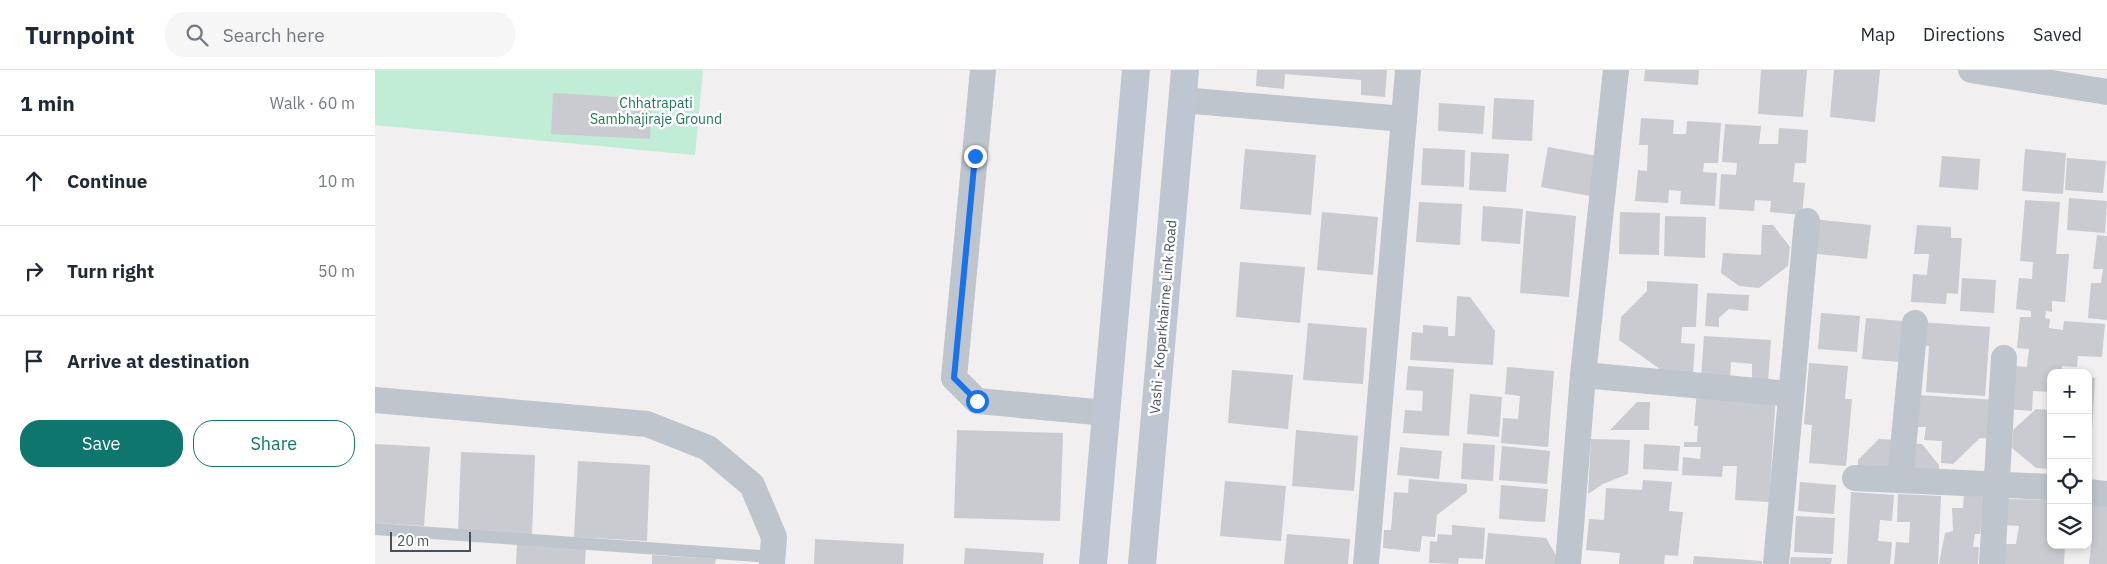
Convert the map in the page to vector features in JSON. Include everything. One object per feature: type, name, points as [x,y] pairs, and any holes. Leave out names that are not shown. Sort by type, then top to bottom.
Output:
[{"type":"main road","points":[[1093,564],[1137,70]]},
{"type":"main road","name":"Vashi - Koparkhairne Link Road","points":[[1142,564],[1185,70]]},
{"type":"street","points":[[983,70],[954,378],[977,401],[1107,414]]},
{"type":"street","points":[[1366,564],[1408,70]]},
{"type":"street","points":[[1568,564],[1583,374],[1616,70]]},
{"type":"street","points":[[1971,70],[2039,76],[2107,92]]},
{"type":"street","points":[[1182,100],[1404,119]]},
{"type":"street","points":[[1776,564],[1807,221]]},
{"type":"street","points":[[1900,480],[1915,323]]},
{"type":"street","points":[[1992,564],[2004,358]]},
{"type":"street","points":[[1583,374],[1791,394]]},
{"type":"street","points":[[375,400],[647,424],[708,448],[752,485],[774,537],[773,560]]},
{"type":"street","points":[[1855,478],[2047,487]]},
{"type":"street","points":[[2092,492],[2107,494]]},
{"type":"lane","points":[[375,529],[773,560]]},
{"type":"green space","name":"Chhatrapati Sambhajiraje Ground","points":[[375,70],[703,70],[695,155],[375,125]]},
{"type":"building","points":[[1257,70],[1387,70],[1385,97],[1361,95],[1361,80],[1285,74],[1284,89],[1256,86]]},
{"type":"building","points":[[1645,70],[1699,70],[1698,85],[1644,81]]},
{"type":"building","points":[[1761,70],[1807,70],[1803,117],[1758,114]]},
{"type":"building","points":[[1834,70],[1880,70],[1875,122],[1830,117]]},
{"type":"building","points":[[553,93],[652,99],[650,139],[551,134]]},
{"type":"building","points":[[1494,98],[1534,100],[1532,141],[1492,139]]},
{"type":"building","points":[[1439,103],[1485,106],[1483,134],[1438,131]]},
{"type":"building","points":[[1641,118],[1674,120],[1673,134],[1686,134],[1687,121],[1721,123],[1718,163],[1704,163],[1703,172],[1717,173],[1715,206],[1680,204],[1681,191],[1669,190],[1668,203],[1635,201],[1638,170],[1647,171],[1648,145],[1639,145]]},
{"type":"building","points":[[1725,124],[1761,126],[1759,144],[1778,144],[1779,128],[1808,130],[1806,163],[1795,163],[1793,182],[1805,183],[1802,215],[1770,212],[1771,201],[1755,200],[1754,211],[1719,209],[1721,174],[1736,175],[1737,163],[1722,162]]},
{"type":"building","points":[[1548,147],[1597,156],[1590,196],[1541,187]]},
{"type":"building","points":[[1423,148],[1465,150],[1464,187],[1421,185]]},
{"type":"building","points":[[1245,149],[1316,155],[1311,215],[1240,209]]},
{"type":"building","points":[[2025,149],[2066,153],[2063,194],[2022,191]]},
{"type":"building","points":[[1471,152],[1509,154],[1506,192],[1469,190]]},
{"type":"building","points":[[1942,156],[1980,159],[1978,190],[1939,187]]},
{"type":"building","points":[[2067,158],[2106,161],[2103,193],[2065,190]]},
{"type":"building","points":[[2069,198],[2107,201],[2105,233],[2067,230]]},
{"type":"building","points":[[2025,200],[2060,202],[2056,254],[2069,254],[2065,302],[2052,301],[2052,312],[2046,311],[2045,318],[2050,319],[2049,328],[2063,330],[2064,321],[2105,324],[2102,357],[2078,356],[2077,367],[2062,366],[2062,369],[2047,369],[2047,392],[2033,391],[2032,411],[2007,409],[2016,366],[2027,367],[2029,349],[2017,348],[2020,317],[2031,317],[2031,311],[2016,309],[2019,278],[2032,279],[2033,262],[2020,261]]},
{"type":"building","points":[[1419,202],[1462,204],[1460,245],[1416,242]]},
{"type":"building","points":[[1483,206],[1523,209],[1520,244],[1481,241]]},
{"type":"building","points":[[1526,211],[1576,216],[1569,297],[1520,293]]},
{"type":"building","points":[[1322,212],[1378,217],[1373,275],[1317,270]]},
{"type":"building","points":[[1620,212],[1660,213],[1659,255],[1619,254]]},
{"type":"building","points":[[1665,216],[1706,217],[1705,258],[1664,256]]},
{"type":"building","points":[[1812,219],[1871,225],[1867,259],[1808,253]]},
{"type":"building","points":[[1762,225],[1773,225],[1790,247],[1788,266],[1759,288],[1739,286],[1721,273],[1723,253],[1761,255]]},
{"type":"building","points":[[1917,225],[1951,227],[1951,238],[1962,238],[1958,294],[1947,293],[1946,304],[1911,302],[1913,274],[1927,275],[1929,254],[1914,254]]},
{"type":"building","points":[[2097,235],[2107,236],[2107,320],[2088,318],[2091,283],[2101,283],[2103,269],[2093,269]]},
{"type":"building","points":[[1240,262],[1305,267],[1300,323],[1236,317]]},
{"type":"building","points":[[1962,278],[1996,280],[1994,313],[1960,311]]},
{"type":"building","points":[[1647,281],[1698,284],[1696,327],[1682,327],[1681,343],[1695,344],[1693,374],[1664,372],[1619,340],[1621,317],[1647,291]]},
{"type":"building","points":[[1707,293],[1749,295],[1748,311],[1729,309],[1719,318],[1719,327],[1705,326]]},
{"type":"building","points":[[1457,296],[1470,297],[1495,331],[1493,365],[1410,360],[1412,332],[1423,333],[1423,325],[1448,327],[1448,336],[1455,336]]},
{"type":"building","points":[[1821,313],[1860,316],[1857,352],[1818,349]]},
{"type":"building","points":[[1866,318],[1903,321],[1900,362],[1862,359]]},
{"type":"building","points":[[1919,322],[1990,327],[1985,396],[1926,392],[1929,346],[1917,346]]},
{"type":"building","points":[[1308,323],[1367,328],[1363,384],[1303,380]]},
{"type":"building","points":[[1704,336],[1771,340],[1768,382],[1752,381],[1752,364],[1731,362],[1730,380],[1701,378]]},
{"type":"building","points":[[1809,363],[1848,366],[1845,399],[1852,399],[1846,466],[1809,463],[1812,425],[1804,424]]},
{"type":"building","points":[[1408,366],[1454,369],[1449,436],[1403,433],[1405,410],[1422,411],[1423,391],[1406,390]]},
{"type":"building","points":[[1507,367],[1554,371],[1548,447],[1501,443],[1503,418],[1518,419],[1520,396],[1505,394]]},
{"type":"building","points":[[1232,370],[1293,375],[1288,429],[1228,423]]},
{"type":"building","points":[[2092,378],[2095,378],[2092,432]]},
{"type":"building","points":[[1697,389],[1776,394],[1769,502],[1735,500],[1737,466],[1723,466],[1722,477],[1682,475],[1683,457],[1700,459],[1701,447],[1684,447],[1684,442],[1697,442],[1698,426],[1694,426]]},
{"type":"building","points":[[1470,394],[1502,397],[1499,437],[1467,434]]},
{"type":"building","points":[[1917,395],[1997,400],[1994,439],[1980,438],[1953,464],[1941,463],[1942,441],[1924,440],[1926,427],[1914,427]]},
{"type":"building","points":[[1637,402],[1650,402],[1649,430],[1610,430]]},
{"type":"building","points":[[2036,409],[2047,410],[2047,469],[2036,468],[2012,448],[2013,430]]},
{"type":"building","points":[[957,430],[1063,433],[1060,521],[954,518]]},
{"type":"building","points":[[1296,430],[1358,436],[1354,491],[1292,486]]},
{"type":"building","points":[[1591,439],[1630,440],[1628,474],[1603,484],[1588,494]]},
{"type":"building","points":[[1879,439],[1897,440],[1895,472],[1858,471],[1858,460]]},
{"type":"building","points":[[1463,443],[1495,445],[1493,481],[1461,479]]},
{"type":"building","points":[[1906,443],[1922,444],[1939,465],[1939,476],[1905,475]]},
{"type":"building","points":[[375,444],[430,447],[424,526],[375,523]]},
{"type":"building","points":[[1644,444],[1680,446],[1678,471],[1643,469]]},
{"type":"building","points":[[1502,446],[1550,451],[1547,484],[1499,480]]},
{"type":"building","points":[[1400,447],[1442,451],[1439,479],[1397,475]]},
{"type":"building","points":[[461,452],[535,455],[532,535],[458,532]]},
{"type":"building","points":[[578,461],[650,465],[647,541],[574,537]]},
{"type":"building","points":[[1409,479],[1467,484],[1467,492],[1437,515],[1435,537],[1422,536],[1420,552],[1383,548],[1384,530],[1391,530],[1394,492],[1408,493]]},
{"type":"building","points":[[1643,480],[1672,482],[1669,511],[1683,512],[1678,556],[1665,555],[1664,564],[1619,564],[1620,553],[1586,550],[1589,519],[1604,520],[1606,488],[1642,490]]},
{"type":"building","points":[[1225,481],[1286,486],[1281,541],[1220,536]]},
{"type":"building","points":[[1800,482],[1836,485],[1834,514],[1798,511]]},
{"type":"building","points":[[1501,485],[1548,489],[1545,522],[1499,519]]},
{"type":"building","points":[[1851,492],[1894,495],[1892,521],[1880,520],[1878,541],[1892,542],[1890,564],[1847,564]]},
{"type":"building","points":[[1964,493],[1985,498],[1980,534],[1975,534],[1973,547],[1979,547],[1978,564],[1939,564],[1945,533],[1953,531],[1952,508],[1963,508]]},
{"type":"building","points":[[1898,494],[1941,496],[1938,564],[1894,564],[1896,542],[1909,543],[1910,522],[1897,522]]},
{"type":"building","points":[[2007,499],[2047,500],[2047,549],[2065,549],[2064,564],[2000,564],[2001,544],[2016,544],[2019,526],[2003,525]]},
{"type":"building","points":[[2092,501],[2107,503],[2107,564],[2089,564],[2092,549]]},
{"type":"building","points":[[1796,516],[1835,518],[1833,554],[1794,552]]},
{"type":"building","points":[[1452,525],[1485,528],[1483,559],[1459,558],[1458,564],[1429,563],[1430,541],[1437,542],[1438,534],[1452,535]]},
{"type":"building","points":[[1488,533],[1546,538],[1561,564],[1485,564]]},
{"type":"building","points":[[1287,534],[1350,539],[1348,564],[1284,564]]},
{"type":"building","points":[[815,539],[904,544],[903,564],[814,564]]},
{"type":"building","points":[[517,543],[586,547],[585,564],[516,564]]},
{"type":"building","points":[[965,548],[1044,553],[1043,564],[964,564]]},
{"type":"building","points":[[652,555],[716,559],[715,564],[652,564]]},
{"type":"building","points":[[1694,556],[1762,561],[1762,564],[1693,564]]},
{"type":"building","points":[[1791,557],[1832,558],[1831,564],[1790,564]]},
{"type":"route","points":[[975,156],[954,378],[977,401]]}]
